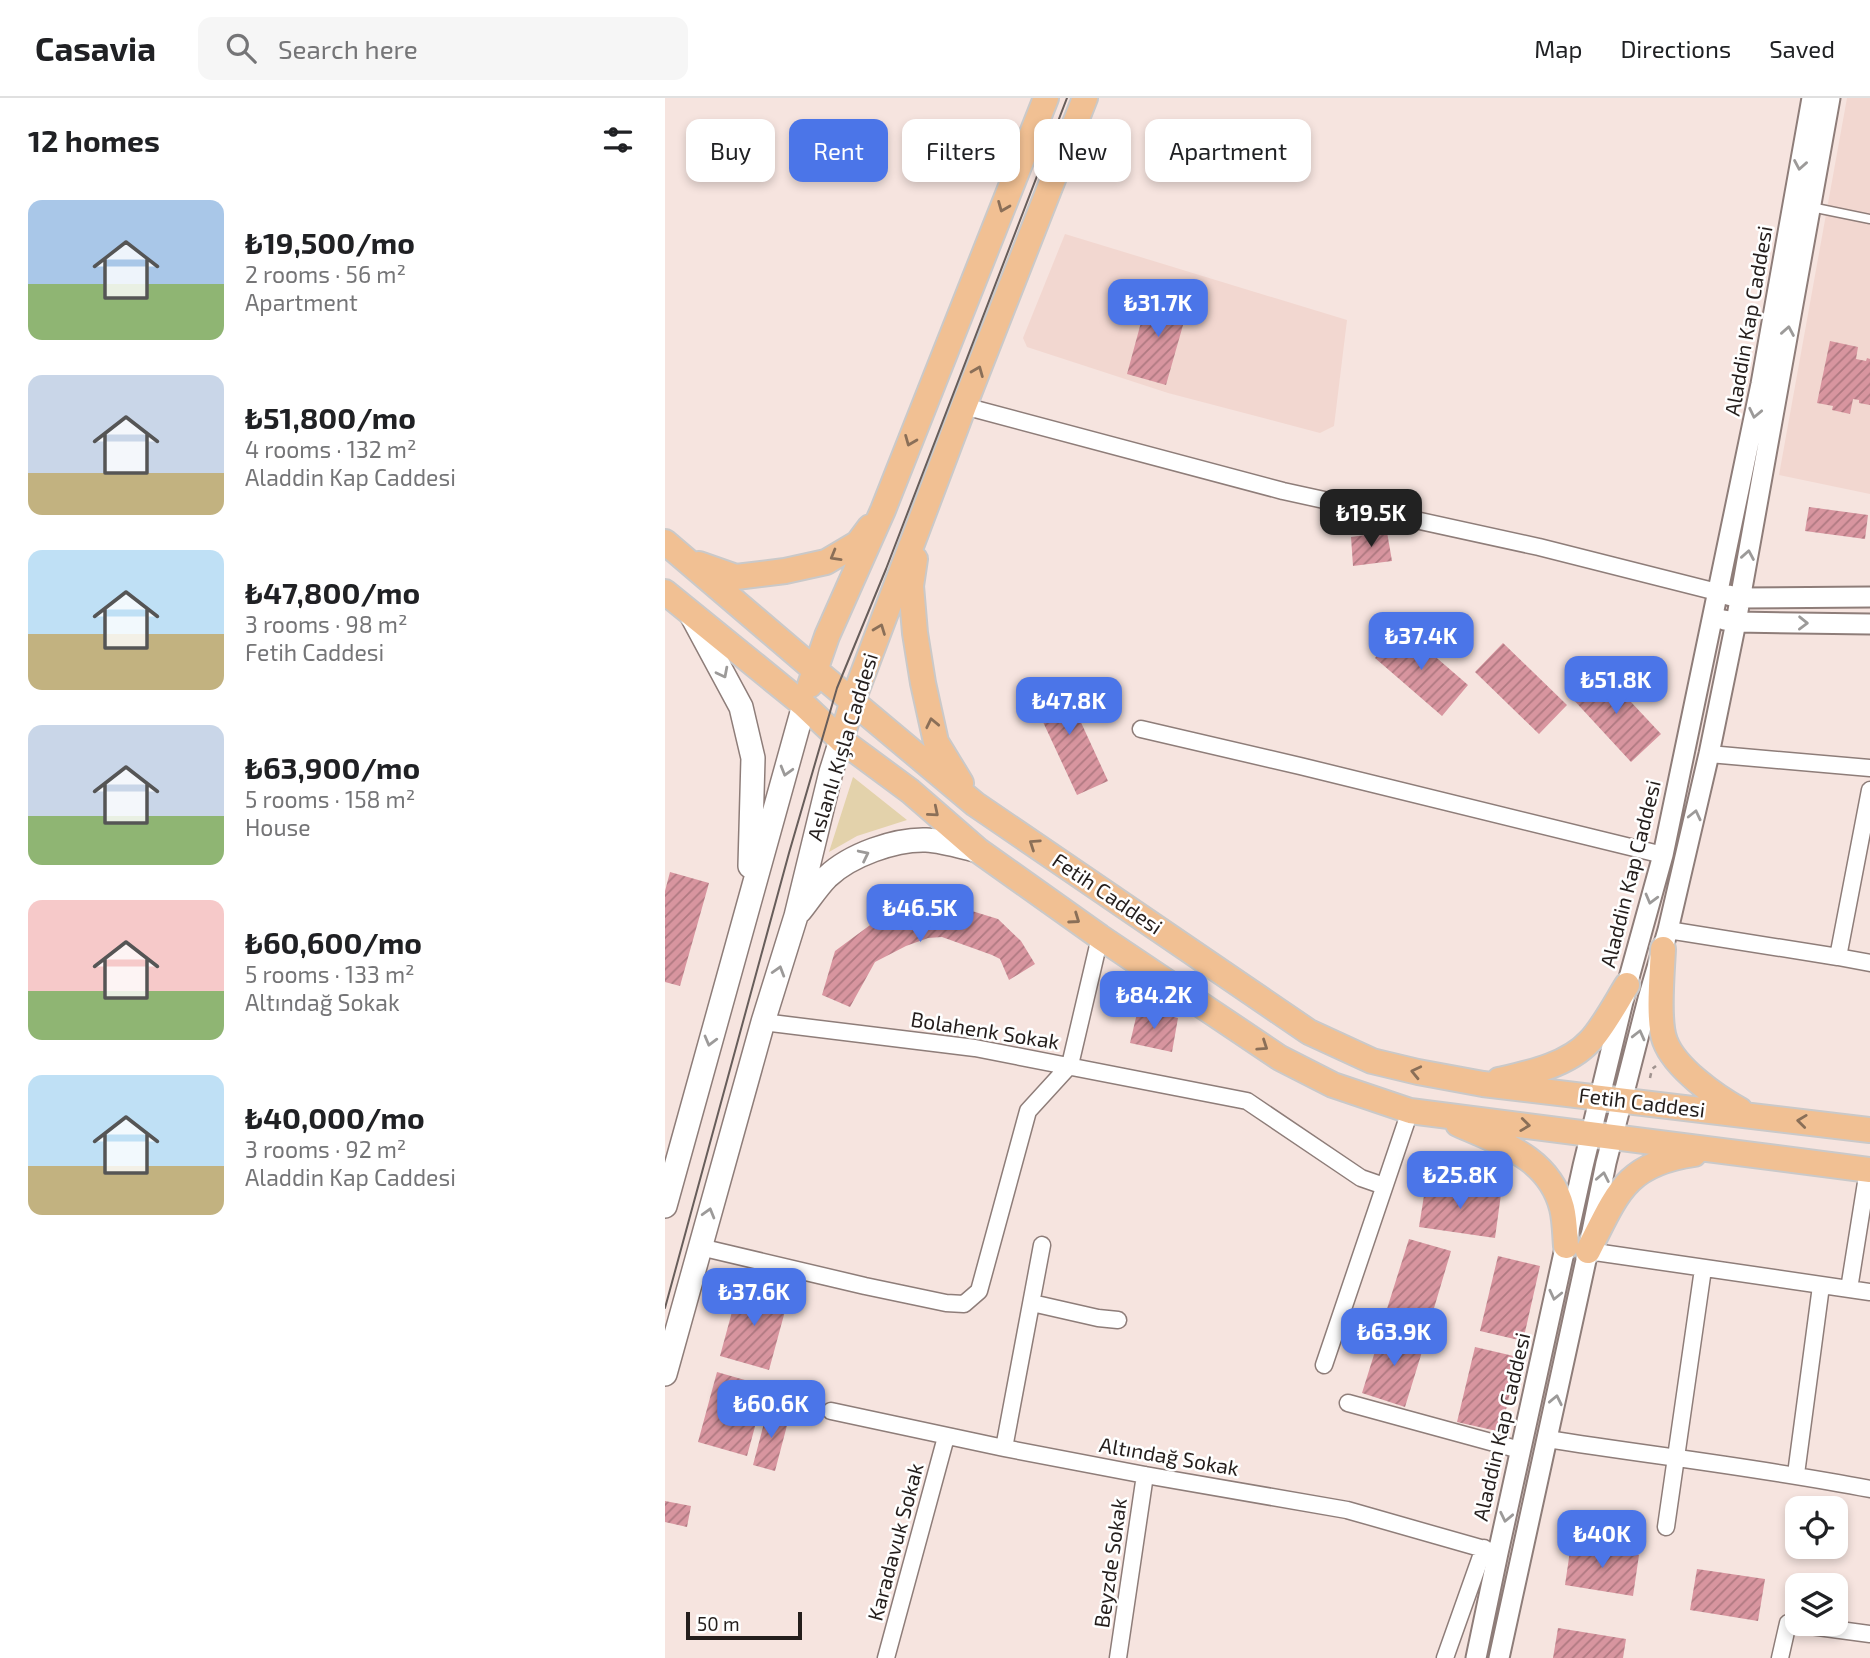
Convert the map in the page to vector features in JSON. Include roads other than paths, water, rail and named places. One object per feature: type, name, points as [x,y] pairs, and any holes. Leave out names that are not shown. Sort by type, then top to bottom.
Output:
[{"type":"main road","points":[[665,1206],[815,670],[827,636],[883,510],[1046,98]]},
{"type":"main road","name":"Aslanlı Kışla Caddesi","points":[[665,1374],[763,1022],[796,916],[831,772],[853,700],[964,406],[1085,98]]},
{"type":"main road","points":[[686,559],[736,577],[785,571],[826,562],[857,543],[883,510]]},
{"type":"main road","points":[[921,520],[911,586],[923,683],[936,742],[975,804]]},
{"type":"main road","name":"Fetih Caddesi","points":[[665,542],[975,804],[1309,1032],[1372,1061],[1483,1084],[1870,1130]]},
{"type":"main road","name":"Fetih Caddesi","points":[[665,592],[804,705],[841,740],[909,791],[979,851],[1100,937],[1280,1058],[1333,1085],[1410,1111],[1869,1170]]},
{"type":"main road","points":[[691,613],[741,707],[753,758],[748,905]]},
{"type":"main road","points":[[796,916],[828,876],[865,852],[924,840],[979,851]]},
{"type":"main road","points":[[1666,940],[1661,1013],[1665,1041],[1678,1060],[1706,1089],[1750,1115]]},
{"type":"main road","points":[[1483,1084],[1529,1073],[1570,1057],[1591,1041],[1627,985]]},
{"type":"main road","points":[[1435,1114],[1514,1149],[1535,1164],[1551,1182],[1577,1249]]},
{"type":"main road","points":[[1577,1249],[1634,1175],[1660,1161],[1720,1150]]},
{"type":"street","name":"Aladdin Kap Caddesi","points":[[1611,1100],[1627,985],[1663,855],[1762,384],[1812,98]]},
{"type":"street","name":"Aladdin Kap Caddesi","points":[[1499,1658],[1547,1439],[1577,1249],[1602,1135],[1611,1100],[1648,999],[1666,940],[1709,754],[1736,622],[1831,98]]},
{"type":"street","points":[[964,406],[1283,491],[1539,547],[1740,598],[1870,597]]},
{"type":"street","points":[[1712,617],[1736,622],[1870,624]]},
{"type":"street","points":[[1141,729],[1663,855]]},
{"type":"street","points":[[1709,754],[1870,768]]},
{"type":"street","points":[[1837,957],[1870,790]]},
{"type":"street","points":[[700,1247],[878,1289],[946,1303],[964,1304],[979,1291],[1028,1111],[1070,1065],[1100,937]]},
{"type":"street","points":[[1666,940],[1837,957],[1870,963]]},
{"type":"street","name":"Bolahenk Sokak","points":[[763,1022],[975,1048],[1247,1101],[1361,1178],[1384,1186]]},
{"type":"street","points":[[1324,1365],[1410,1111]]},
{"type":"street","points":[[1849,1289],[1869,1170]]},
{"type":"street","points":[[1004,1448],[1042,1245]]},
{"type":"street","points":[[1577,1249],[1870,1292]]},
{"type":"street","name":"Aladdin Kap Caddesi","points":[[1476,1658],[1491,1551],[1577,1249]]},
{"type":"street","points":[[1666,1527],[1703,1269]]},
{"type":"street","points":[[1796,1475],[1821,1286]]},
{"type":"street","points":[[1032,1303],[1118,1320]]},
{"type":"street","points":[[1348,1403],[1520,1450]]},
{"type":"street","name":"Altındağ Sokak","points":[[831,1411],[946,1437],[1347,1510],[1491,1551]]},
{"type":"street","name":"Karadavuk Sokak","points":[[886,1658],[946,1437]]},
{"type":"street","points":[[1547,1439],[1796,1475],[1870,1489]]},
{"type":"street","name":"Beyzde Sokak","points":[[1118,1658],[1145,1475]]},
{"type":"street","points":[[1445,1658],[1491,1551]]},
{"type":"street","points":[[1780,1658],[1788,1623],[1870,1634]]},
{"type":"lane","points":[[1810,206],[1870,219]]},
{"type":"tram line","points":[[665,1308],[789,853],[837,688],[886,569],[1067,98]]}]
